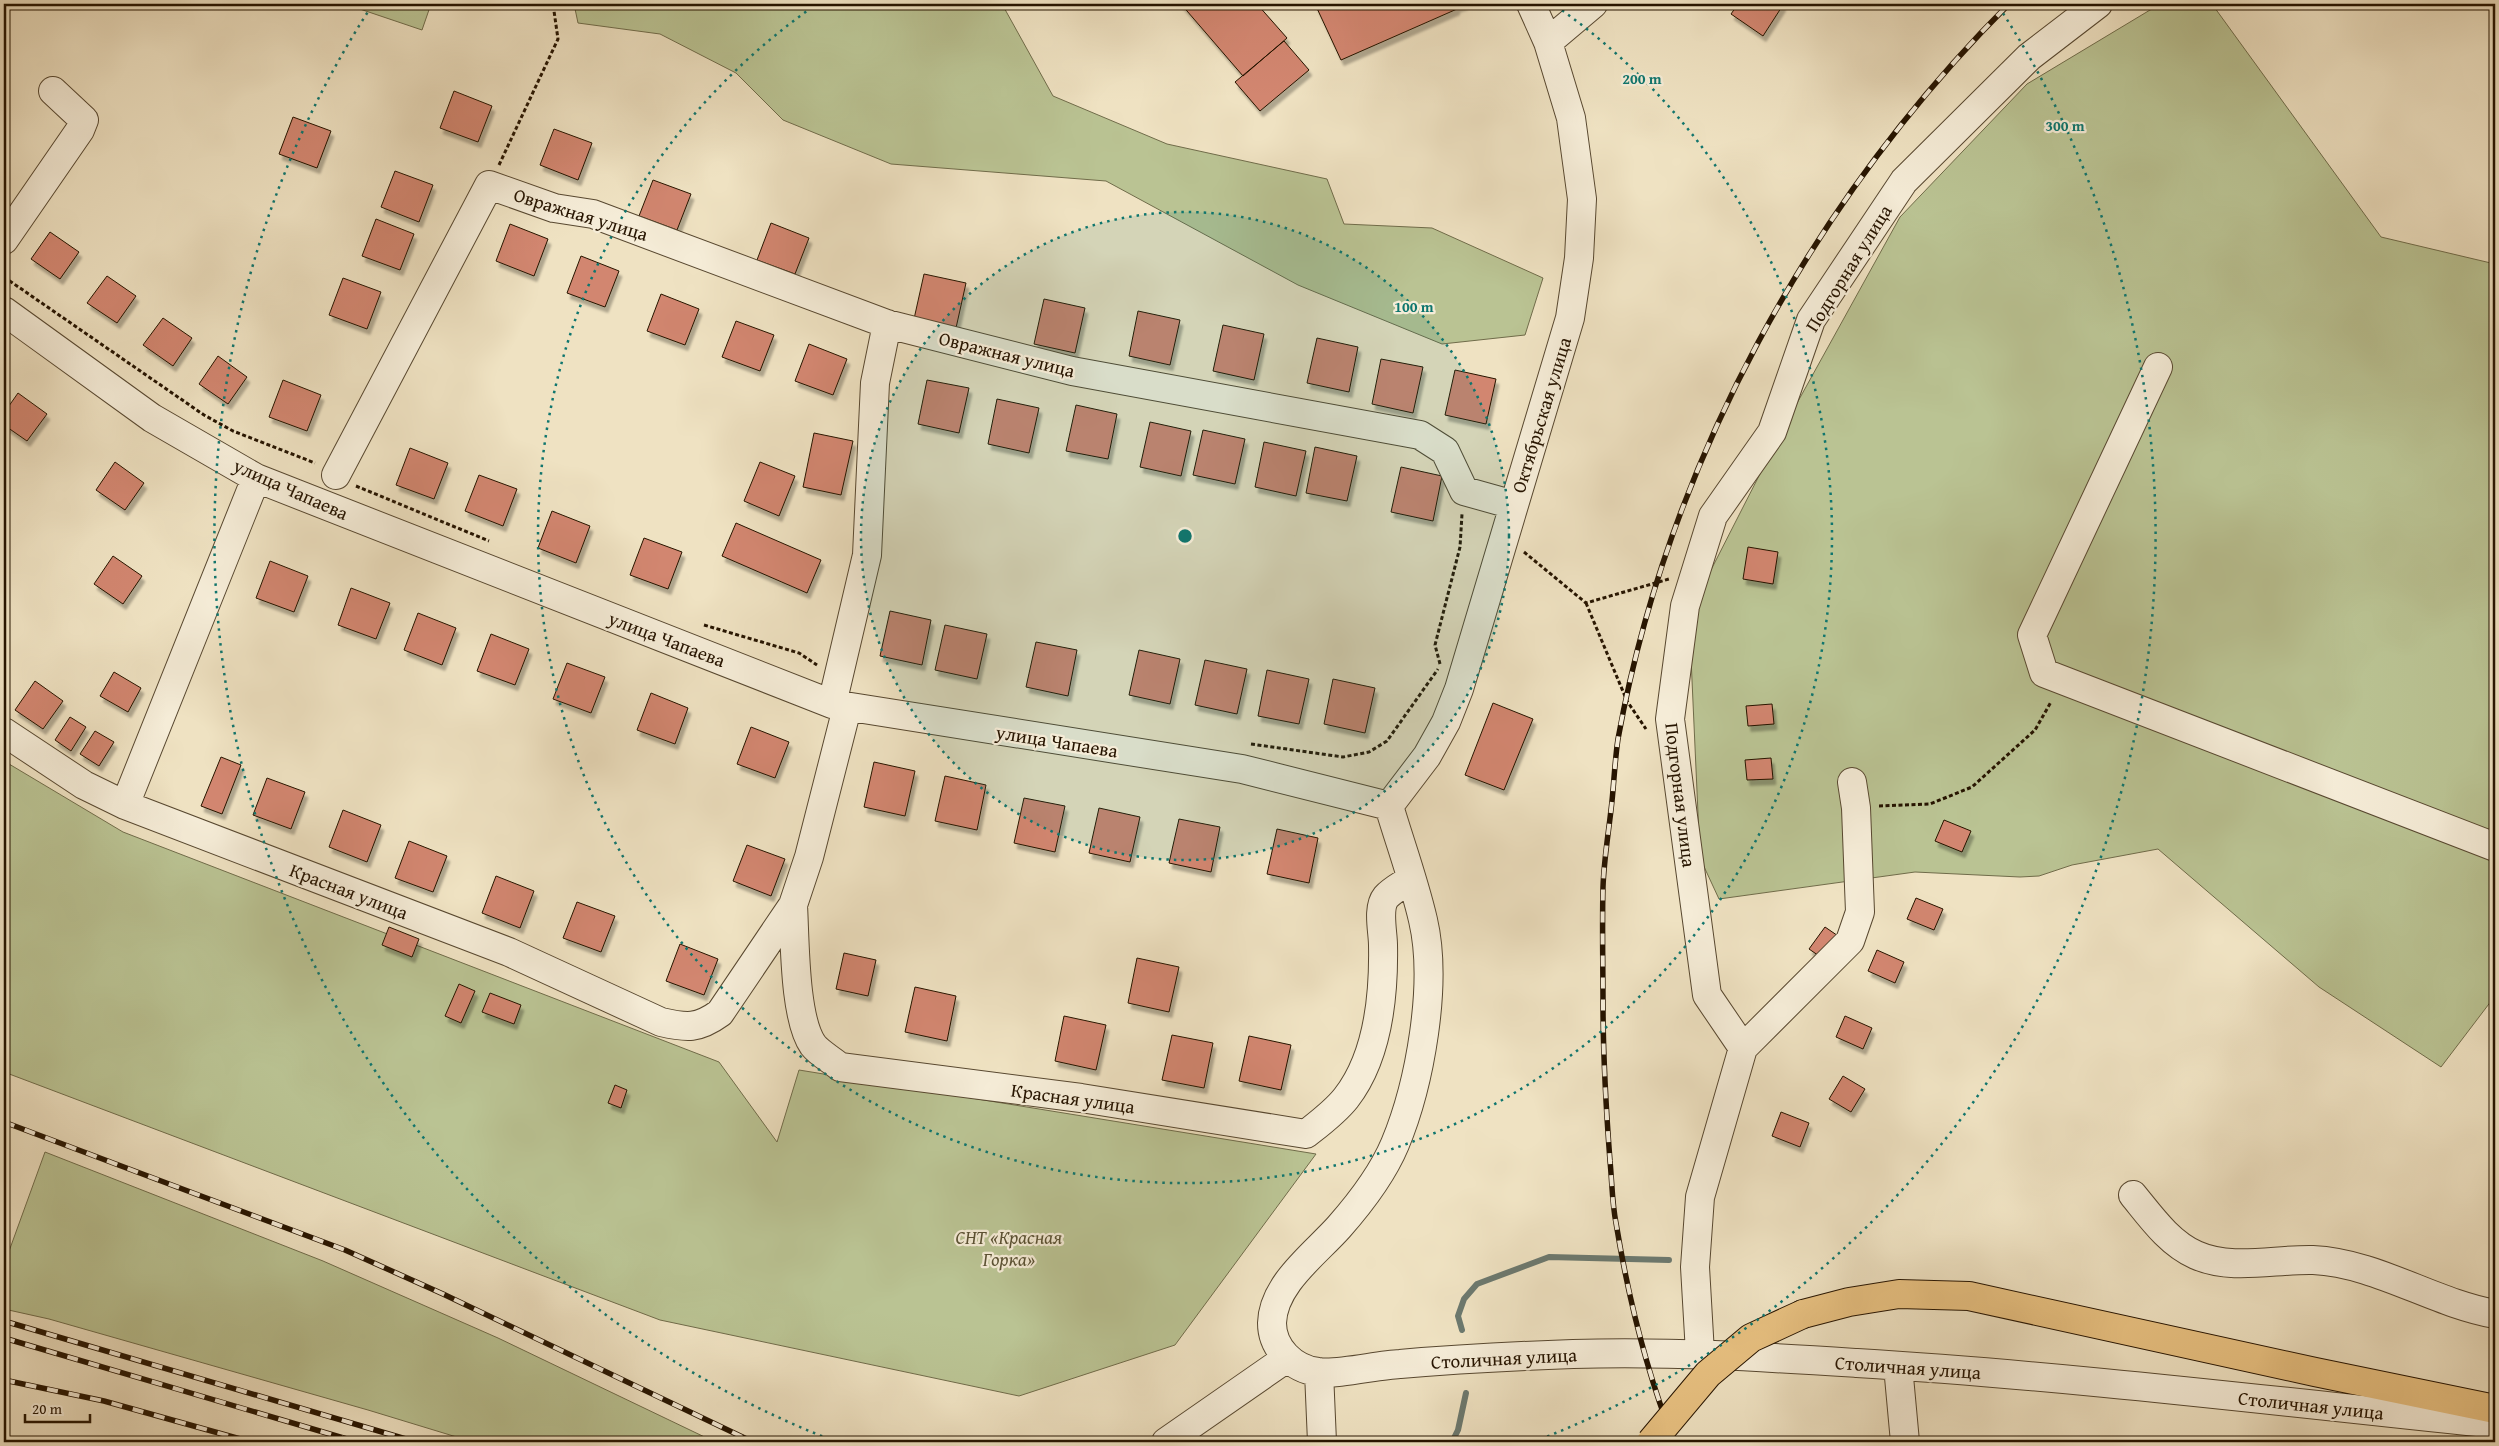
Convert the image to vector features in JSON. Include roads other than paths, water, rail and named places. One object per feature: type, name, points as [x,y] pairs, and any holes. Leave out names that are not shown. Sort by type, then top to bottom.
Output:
[{"type":"main road","points":[[1651,1442],[1708,1374],[1751,1338],[1803,1314],[1849,1302],[1899,1294],[1969,1296],[2315,1372],[2495,1409]]},
{"type":"street","name":"Октябрьская улица","points":[[1389,806],[1428,756],[1446,722],[1459,689],[1570,318],[1579,258],[1582,199],[1571,118],[1548,42],[1531,4]]},
{"type":"street","points":[[1548,42],[1593,4]]},
{"type":"street","name":"Подгорная улица","points":[[1743,1048],[1707,995],[1670,719],[1685,606],[1713,516],[1772,432],[1811,320],[1904,181],[2029,56],[2098,4]]},
{"type":"street","points":[[4,240],[80,130],[84,120],[53,92]]},
{"type":"street","name":"Овражная улица","points":[[336,475],[489,185],[554,208],[593,214],[887,324],[1072,371],[1420,435],[1445,451],[1464,491],[1514,505]]},
{"type":"street","name":"улица Чапаева","points":[[4,311],[152,418],[256,478],[839,696],[1242,769],[1389,806]]},
{"type":"street","points":[[793,905],[809,857],[866,555],[875,383],[887,324]]},
{"type":"street","points":[[2158,368],[2032,635],[2044,673],[2495,847]]},
{"type":"street","points":[[125,805],[256,478]]},
{"type":"street","name":"Красная улица","points":[[4,732],[84,785],[125,805],[509,952],[661,1022],[682,1027],[704,1024],[720,1013],[793,905]]},
{"type":"street","points":[[1700,1353],[1695,1267],[1700,1196],[1743,1048],[1850,941],[1860,912],[1854,795]]},
{"type":"street","points":[[1322,1442],[1319,1372],[1301,1367],[1287,1358],[1276,1344],[1272,1324],[1277,1301],[1294,1275],[1340,1226],[1373,1185],[1394,1145],[1410,1097],[1423,1039],[1430,975],[1424,923],[1389,806]]},
{"type":"street","name":"Красная улица","points":[[793,905],[798,986],[805,1024],[813,1046],[840,1067],[1081,1098],[1306,1134],[1329,1116],[1346,1098],[1363,1070],[1376,1027],[1382,983],[1382,911],[1386,897],[1411,879]]},
{"type":"street","points":[[2132,1195],[2171,1239],[2196,1254],[2226,1263],[2314,1260],[2360,1269],[2468,1309],[2495,1314]]},
{"type":"street","name":"Столичная улица","points":[[1319,1372],[1398,1364],[1548,1355],[1645,1352],[1700,1353],[1950,1369],[2495,1424]]},
{"type":"street","points":[[1166,1442],[1287,1358]]},
{"type":"street","points":[[1898,1366],[1905,1442]]},
{"type":"waterway","points":[[1462,1330],[1458,1316],[1464,1299],[1477,1284],[1549,1257],[1669,1260]]},
{"type":"waterway","points":[[1452,1442],[1458,1430],[1466,1393]]},
{"type":"railway","points":[[1674,1442],[1647,1362],[1621,1251],[1613,1200],[1604,1063],[1604,865],[1618,739],[1641,636],[1672,535],[1712,437],[1758,342],[1812,250],[1872,163],[1938,81],[2009,4]]},
{"type":"railway","points":[[4,1122],[345,1250],[443,1294],[753,1442]]},
{"type":"railway","points":[[4,1321],[416,1442]]},
{"type":"railway","points":[[4,1338],[357,1442]]},
{"type":"railway","points":[[4,1380],[104,1401],[251,1442]]},
{"type":"park label","name":"СНТ «Красная Горка»","points":[[1009,1248]]}]
